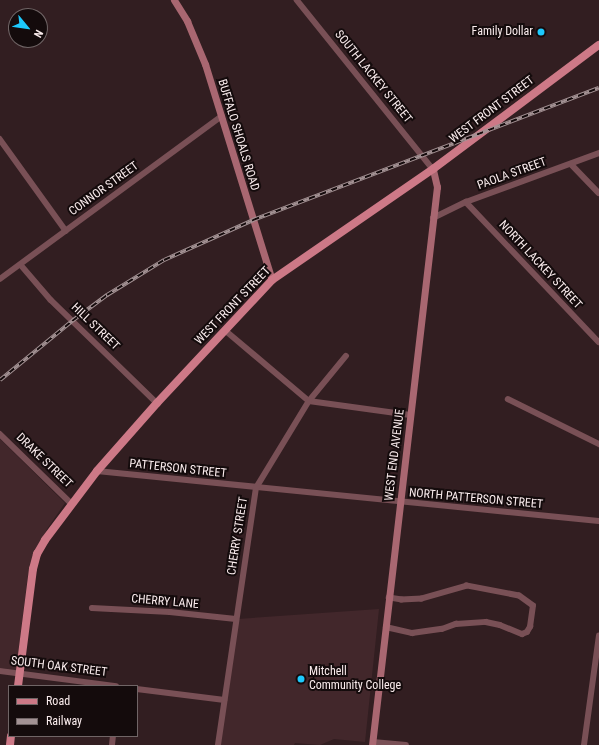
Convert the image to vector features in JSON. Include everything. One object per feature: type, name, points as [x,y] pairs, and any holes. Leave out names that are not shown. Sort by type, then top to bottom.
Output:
[{"type":"main road","name":"BUFFALO SHOALS ROAD","points":[[174,0],[187,21],[199,49],[222,116],[272,280]]},
{"type":"main road","name":"WEST FRONT STREET","points":[[18,685],[33,569],[37,554],[45,540],[97,471],[156,404],[272,280],[433,169],[599,45]]},
{"type":"main road","name":"WEST END AVENUE","points":[[373,743],[437,186],[433,169]]},
{"type":"street","name":"SOUTH LACKEY STREET","points":[[296,0],[433,169]]},
{"type":"street","name":"CONNOR STREET","points":[[0,278],[21,265],[222,116]]},
{"type":"street","points":[[0,139],[66,231]]},
{"type":"street","name":"PAOLA STREET","points":[[433,218],[466,202],[599,153]]},
{"type":"street","points":[[571,164],[599,193]]},
{"type":"street","name":"NORTH LACKEY STREET","points":[[466,202],[599,342]]},
{"type":"street","name":"HILL STREET","points":[[21,265],[51,300],[156,404]]},
{"type":"street","points":[[225,330],[309,401],[410,415]]},
{"type":"street","name":"CHERRY STREET","points":[[218,745],[256,488],[309,401],[346,356]]},
{"type":"street","points":[[508,399],[599,444]]},
{"type":"street","name":"DRAKE STREET","points":[[0,434],[72,504]]},
{"type":"street","name":"PATTERSON STREET","points":[[97,471],[256,488]]},
{"type":"street","name":"NORTH PATTERSON STREET","points":[[256,488],[599,521]]},
{"type":"street","points":[[386,627],[412,633],[442,629],[456,624],[486,622],[500,625],[522,634],[530,627],[534,606],[519,596],[467,586],[422,599],[402,600],[389,598]]},
{"type":"street","name":"CHERRY LANE","points":[[92,608],[170,612],[236,620]]},
{"type":"street","points":[[584,745],[596,671],[599,636]]},
{"type":"street","name":"SOUTH OAK STREET","points":[[0,671],[109,685]]},
{"type":"street","points":[[138,689],[224,700]]},
{"type":"street","points":[[373,743],[406,745]]},
{"type":"shaded area","points":[[0,439],[65,503],[47,529],[28,575],[16,670],[0,668]]},
{"type":"shaded area","name":"Mitchell Community College","points":[[379,609],[365,742],[334,739],[320,745],[295,743],[294,745],[219,745],[238,619]]},
{"type":"railway","points":[[0,380],[72,321],[107,295],[164,260],[253,220],[599,88]]},
{"type":"place","name":"Family Dollar","points":[[541,32]]},
{"type":"place","name":"Mitchell Community College","points":[[301,679]]}]
